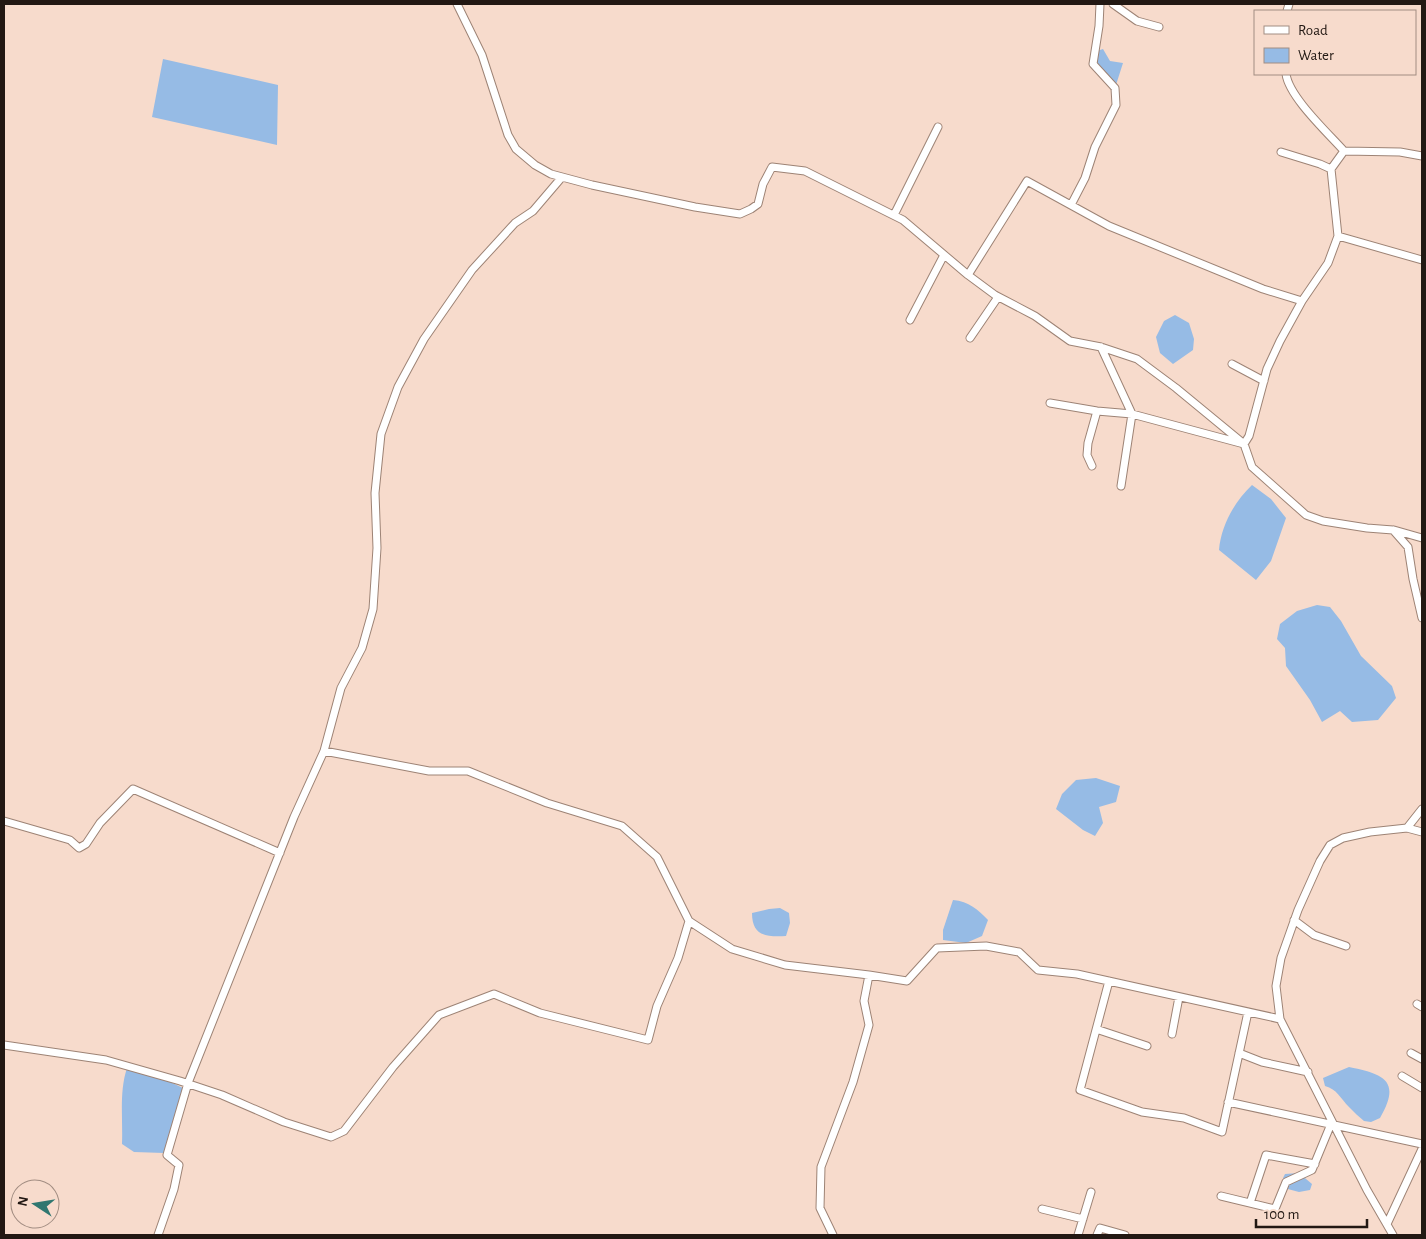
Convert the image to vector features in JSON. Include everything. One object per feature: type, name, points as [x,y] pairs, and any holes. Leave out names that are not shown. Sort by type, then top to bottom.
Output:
[{"type":"street","points":[[457,4],[482,55],[508,135],[516,149],[535,165],[562,177],[695,207],[740,214],[751,210],[758,204],[772,167],[805,171],[903,220],[968,275],[998,297],[1035,316],[1070,341],[1101,347],[1137,359],[1244,444],[1252,467],[1306,515],[1323,521],[1394,530],[1422,538]]},
{"type":"street","points":[[1071,205],[1085,178],[1096,147],[1116,105],[1116,88],[1092,64],[1099,26],[1100,4]]},
{"type":"street","points":[[1113,4],[1137,21],[1159,27]]},
{"type":"street","points":[[1286,75],[1299,101],[1344,151],[1400,152],[1422,156]]},
{"type":"street","points":[[894,215],[938,127]]},
{"type":"street","points":[[1244,444],[1250,436],[1264,381],[1280,341],[1302,301],[1328,263],[1338,236],[1331,169],[1344,151]]},
{"type":"street","points":[[1281,152],[1331,169]]},
{"type":"street","points":[[158,1235],[174,1189],[179,1165],[167,1154],[188,1083],[294,817],[324,751],[341,688],[362,648],[373,609],[377,548],[375,493],[381,434],[398,387],[424,339],[472,270],[515,224],[533,211],[562,177]]},
{"type":"street","points":[[968,275],[1026,181],[1109,226],[1263,289],[1302,301]]},
{"type":"street","points":[[1338,236],[1422,260]]},
{"type":"street","points":[[910,320],[944,255]]},
{"type":"street","points":[[970,338],[998,297]]},
{"type":"street","points":[[1101,347],[1132,414],[1121,486]]},
{"type":"street","points":[[1232,364],[1264,381]]},
{"type":"street","points":[[1050,403],[1097,411],[1132,414],[1244,444]]},
{"type":"street","points":[[1092,466],[1087,455],[1088,443],[1097,411]]},
{"type":"street","points":[[1394,530],[1408,547],[1422,618]]},
{"type":"street","points":[[324,751],[429,771],[468,771],[547,803],[622,826],[657,856],[689,921],[732,949],[785,964],[908,981],[937,948],[986,946],[1019,952],[1038,970],[1077,974],[1280,1019]]},
{"type":"street","points":[[4,821],[70,840],[79,848],[86,844],[100,823],[133,789],[280,853]]},
{"type":"street","points":[[1407,828],[1422,809]]},
{"type":"street","points":[[1393,1235],[1367,1190],[1280,1019],[1276,986],[1281,958],[1294,920],[1320,861],[1330,845],[1343,838],[1370,832],[1407,828],[1422,832]]},
{"type":"street","points":[[1294,920],[1314,935],[1346,946]]},
{"type":"street","points":[[4,1045],[106,1060],[188,1083],[222,1095],[284,1122],[331,1137],[344,1132],[392,1066],[439,1015],[494,994],[540,1013],[648,1040],[657,1006],[678,958],[689,921]]},
{"type":"street","points":[[833,1235],[820,1208],[820,1167],[853,1082],[869,1025],[864,1002],[869,975]]},
{"type":"street","points":[[1108,981],[1080,1090],[1142,1112],[1184,1118],[1222,1132],[1248,1012]]},
{"type":"street","points":[[1172,1034],[1179,997]]},
{"type":"street","points":[[1099,1030],[1147,1046]]},
{"type":"street","points":[[1239,1052],[1262,1062],[1308,1072]]},
{"type":"street","points":[[1411,1052],[1422,1059]]},
{"type":"street","points":[[1402,1076],[1422,1088]]},
{"type":"street","points":[[1228,1102],[1422,1144]]},
{"type":"street","points":[[1222,1196],[1275,1209],[1286,1182],[1312,1170],[1333,1125]]},
{"type":"street","points":[[1387,1224],[1422,1149]]},
{"type":"street","points":[[1250,1203],[1266,1155],[1315,1164]]},
{"type":"street","points":[[1078,1235],[1091,1192]]},
{"type":"street","points":[[1042,1209],[1083,1219]]},
{"type":"street","points":[[1097,1235],[1100,1228],[1125,1235]]},
{"type":"water","points":[[1103,49],[1110,61],[1123,63],[1115,88],[1102,78],[1091,53]]},
{"type":"water","points":[[163,59],[278,85],[277,145],[152,117]]},
{"type":"water","points":[[1175,315],[1189,323],[1194,339],[1193,350],[1173,364],[1160,353],[1156,337],[1164,321]]},
{"type":"water","points":[[1252,485],[1271,499],[1286,518],[1271,561],[1256,580],[1219,550],[1222,532],[1234,507]]},
{"type":"water","points":[[1317,605],[1330,607],[1341,621],[1361,656],[1392,686],[1396,698],[1378,720],[1352,722],[1340,711],[1322,722],[1310,700],[1286,666],[1285,648],[1277,639],[1280,624],[1297,611]]},
{"type":"water","points":[[1096,778],[1120,786],[1116,802],[1099,807],[1103,823],[1095,836],[1083,830],[1056,809],[1062,794],[1076,780]]},
{"type":"water","points":[[953,900],[968,904],[988,920],[982,936],[966,943],[943,940],[943,930]]},
{"type":"water","points":[[780,908],[789,913],[790,923],[786,936],[766,935],[757,931],[754,926],[752,913]]},
{"type":"water","points":[[1349,1067],[1380,1076],[1386,1081],[1389,1087],[1389,1095],[1380,1118],[1371,1122],[1364,1121],[1336,1092],[1325,1086],[1323,1078]]},
{"type":"water","points":[[127,1068],[168,1081],[183,1088],[164,1153],[134,1152],[122,1144],[122,1096]]},
{"type":"water","points":[[1299,1173],[1312,1184],[1310,1190],[1299,1192],[1284,1188],[1286,1182],[1283,1178],[1285,1174]]}]
